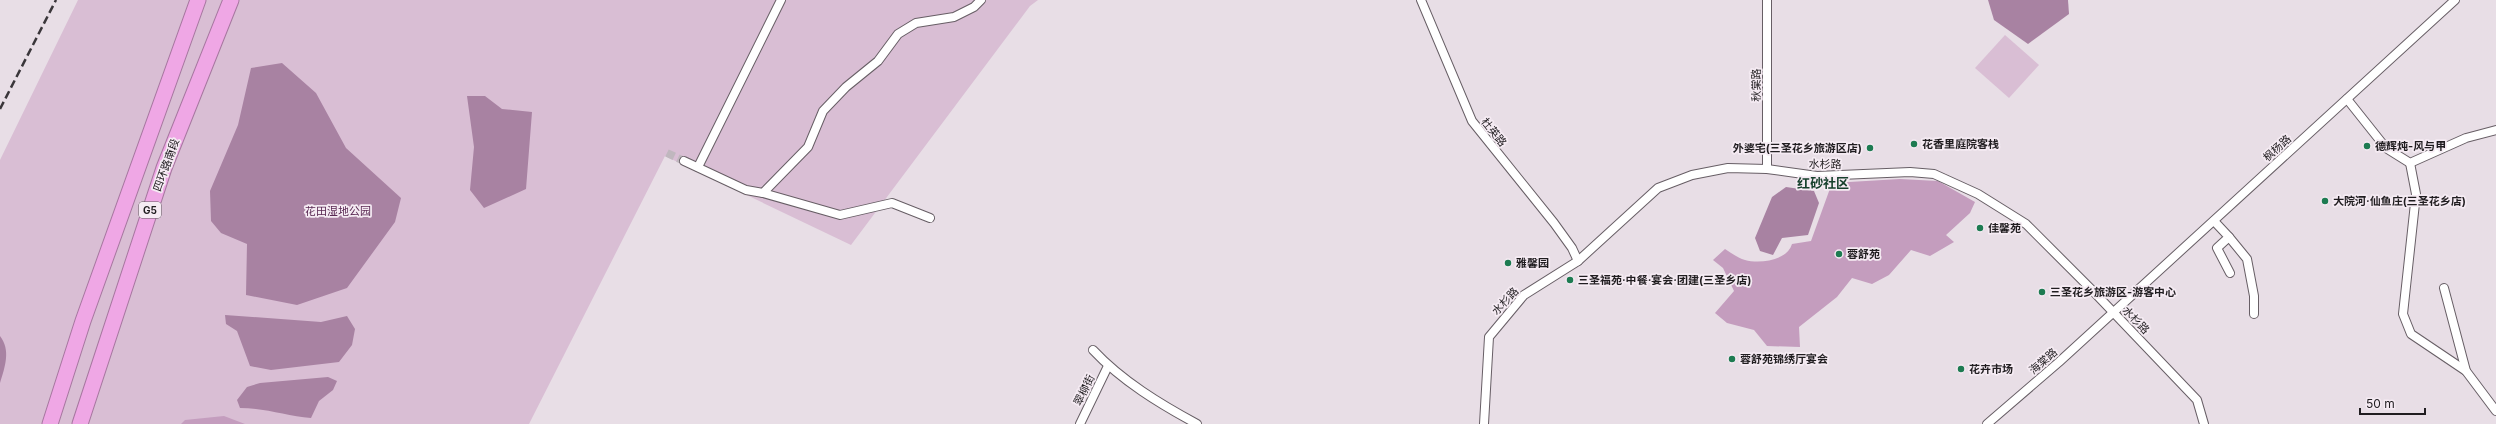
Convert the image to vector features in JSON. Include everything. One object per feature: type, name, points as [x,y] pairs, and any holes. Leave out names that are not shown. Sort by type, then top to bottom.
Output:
[{"type":"highway","name":"G5","points":[[50,424],[83,321],[198,0]]},
{"type":"highway","name":"四环路南段","points":[[80,424],[164,168],[231,0]]},
{"type":"street","points":[[698,167],[781,0]]},
{"type":"street","points":[[763,193],[808,147],[823,111],[846,87],[878,61],[898,34],[916,23],[954,17],[974,7],[980,0]]},
{"type":"street","name":"杜英路","points":[[1421,0],[1472,121],[1554,223],[1572,248],[1578,261]]},
{"type":"street","name":"秋棠路","points":[[1767,0],[1767,169]]},
{"type":"street","name":"枫杨路","points":[[2113,312],[2455,0]]},
{"type":"street","points":[[2347,99],[2386,148],[2410,163],[2416,194],[2403,314],[2411,334],[2466,371],[2496,411]]},
{"type":"street","points":[[2410,163],[2466,138],[2496,130]]},
{"type":"street","points":[[684,161],[746,190],[763,193],[840,215],[892,202],[930,218]]},
{"type":"street","name":"水杉路","points":[[1484,424],[1488,337],[1524,295],[1578,261],[1658,188],[1692,175],[1728,168],[1767,169],[1817,176],[1910,172],[1934,174],[1978,194],[2026,224],[2113,312],[2197,400],[2204,424]]},
{"type":"street","points":[[2214,221],[2247,260],[2254,296],[2254,314]]},
{"type":"street","points":[[2229,237],[2217,248],[2230,273]]},
{"type":"street","points":[[2444,288],[2466,371]]},
{"type":"street","name":"海棠路","points":[[1987,424],[2113,312]]},
{"type":"street","points":[[1093,350],[1108,366],[1144,392],[1197,424]]},
{"type":"street","name":"翠柳街","points":[[1080,424],[1108,366]]},
{"type":"green space","name":"花田湿地公园","points":[[78,0],[1038,0],[1030,6],[851,245],[665,156],[529,424],[0,424],[0,160]]},
{"type":"green space","points":[[2005,35],[2039,65],[2009,98],[1975,68]]},
{"type":"shaded area","points":[[1988,0],[2068,0],[2069,14],[2028,44],[1994,20]]},
{"type":"shaded area","points":[[282,63],[316,93],[346,148],[401,198],[395,222],[347,288],[297,305],[246,295],[247,244],[221,233],[211,221],[210,191],[238,125],[251,68]]},
{"type":"shaded area","points":[[467,96],[485,96],[502,109],[532,112],[526,189],[484,208],[470,190],[474,147]]},
{"type":"shaded area","points":[[1900,179],[1938,181],[1975,202],[1970,213],[1946,235],[1954,242],[1930,256],[1911,250],[1889,275],[1872,284],[1852,278],[1837,297],[1799,327],[1800,347],[1767,346],[1754,330],[1727,323],[1715,313],[1734,291],[1723,268],[1713,260],[1725,249],[1740,258],[1751,261],[1758,262],[1779,258],[1789,250],[1792,244],[1811,241],[1832,183]]},
{"type":"shaded area","points":[[1786,187],[1814,191],[1819,203],[1808,235],[1782,238],[1773,255],[1760,251],[1755,238],[1772,197]]},
{"type":"shaded area","points":[[225,315],[321,322],[347,316],[355,329],[352,345],[339,362],[271,370],[250,366],[237,331],[226,324]]},
{"type":"shaded area","points":[[0,336],[5,347],[6,359],[0,383]]},
{"type":"shaded area","points":[[328,377],[337,381],[333,390],[319,401],[311,418],[258,409],[240,408],[237,400],[247,387],[260,383]]},
{"type":"shaded area","points":[[224,416],[245,424],[181,424],[185,420]]},
{"type":"tunnel","points":[[667,153],[684,161]]},
{"type":"railway","points":[[0,109],[56,0]]},
{"type":"place","name":"花香里庭院客栈","points":[[1914,144]]},
{"type":"place","name":"德辉炖-风与甲","points":[[2367,146]]},
{"type":"place","name":"外婆宅(三圣花乡旅游区店)","points":[[1870,148]]},
{"type":"place","name":"大院河·仙鱼庄(三圣花乡店)","points":[[2325,201]]},
{"type":"place","name":"佳馨苑","points":[[1980,228]]},
{"type":"place","name":"蓉舒苑","points":[[1839,254]]},
{"type":"place","name":"雅馨园","points":[[1508,263]]},
{"type":"place","name":"三圣福苑·中餐·宴会·团建(三圣乡店)","points":[[1570,280]]},
{"type":"place","name":"三圣花乡旅游区-游客中心","points":[[2042,292]]},
{"type":"place","name":"蓉舒苑锦绣厅宴会","points":[[1732,359]]},
{"type":"place","name":"花卉市场","points":[[1961,369]]},
{"type":"district","name":"红砂社区","points":[[1823,183]]}]
